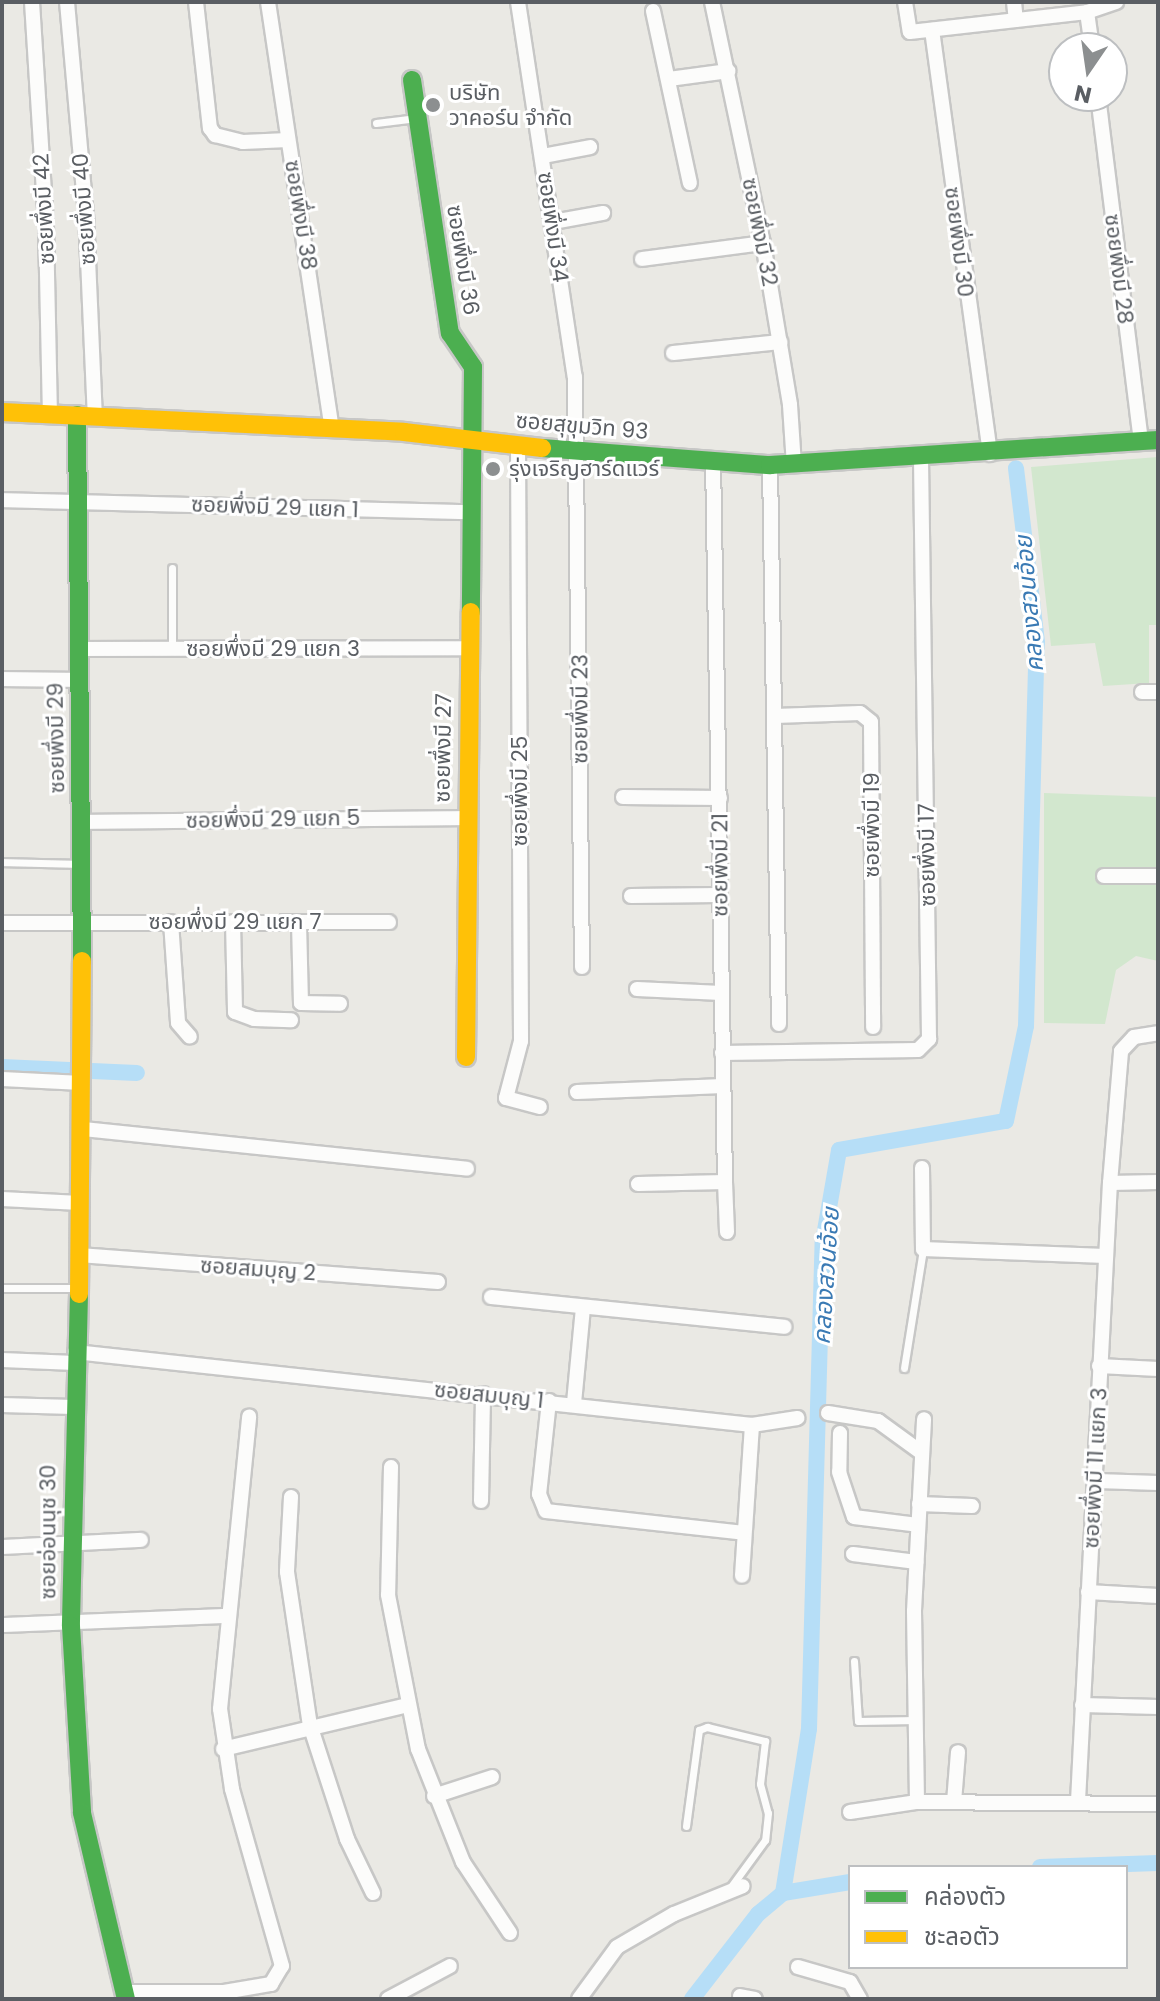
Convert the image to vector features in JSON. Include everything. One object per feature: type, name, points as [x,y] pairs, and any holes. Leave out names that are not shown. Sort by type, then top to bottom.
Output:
[{"type":"street","name":"ซอยพึ่งมี 42","points":[[32,2],[46,226],[50,415]]},
{"type":"street","name":"ซอยพึ่งมี 40","points":[[67,2],[86,213],[86,416]]},
{"type":"street","points":[[196,2],[210,128],[215,135],[243,142],[288,140]]},
{"type":"street","name":"ซอยพึ่งมี 38","points":[[268,2],[332,428]]},
{"type":"street","name":"ซอยพึ่งมี 34","points":[[518,2],[573,355],[578,452]]},
{"type":"street","name":"ซอยพึ่งมี 32","points":[[712,2],[763,243],[780,342],[794,465]]},
{"type":"street","points":[[905,2],[910,32],[1087,12],[1116,2]]},
{"type":"street","points":[[1014,2],[1016,20]]},
{"type":"street","points":[[653,11],[690,183]]},
{"type":"street","points":[[1087,12],[1090,32]]},
{"type":"street","name":"ซอยพึ่งมี 30","points":[[932,30],[990,454]]},
{"type":"street","points":[[669,79],[728,71]]},
{"type":"street","name":"ซอยพึ่งมี 36","points":[[412,80],[450,333],[473,367],[475,440]]},
{"type":"street","name":"ซอยพึ่งมี 28","points":[[1100,112],[1150,441]]},
{"type":"street","points":[[543,156],[590,147]]},
{"type":"street","points":[[553,222],[603,213]]},
{"type":"street","points":[[642,259],[763,243]]},
{"type":"street","points":[[673,353],[780,342]]},
{"type":"street","name":"ซอยสุขุมวิท 93","points":[[2,412],[332,428],[578,452],[770,465],[921,460],[1150,441]]},
{"type":"street","name":"ซอยพึ่งมี 29","points":[[83,1074],[77,501],[86,416]]},
{"type":"street","name":"ซอยพึ่งมี 27","points":[[466,1057],[468,648],[475,440]]},
{"type":"street","name":"ซอยพึ่งมี 25","points":[[518,445],[521,1041],[506,1098],[540,1107]]},
{"type":"street","name":"ซอยพึ่งมี 23","points":[[578,452],[582,967]]},
{"type":"street","name":"ซอยพึ่งมี 17","points":[[722,1053],[918,1050],[929,1039],[921,460]]},
{"type":"street","name":"ซอยพึ่งมี 21","points":[[713,462],[727,1232]]},
{"type":"street","points":[[770,465],[779,1024]]},
{"type":"street","name":"ซอยพึ่งมี 29 แยก 1","points":[[2,500],[472,512]]},
{"type":"street","name":"ซอยพึ่งมี 29 แยก 3","points":[[79,649],[468,648]]},
{"type":"street","points":[[2,679],[79,680]]},
{"type":"street","points":[[1142,692],[1158,692]]},
{"type":"street","name":"ซอยพึ่งมี 19","points":[[775,716],[860,713],[871,722],[873,1027]]},
{"type":"street","points":[[623,797],[720,798]]},
{"type":"street","name":"ซอยพึ่งมี 29 แยก 5","points":[[81,822],[466,818]]},
{"type":"street","points":[[1104,876],[1158,876]]},
{"type":"street","points":[[631,896],[719,895]]},
{"type":"street","points":[[171,922],[178,1023],[190,1037]]},
{"type":"street","points":[[233,922],[235,1012],[254,1019],[291,1020]]},
{"type":"street","points":[[299,922],[301,1003],[340,1004]]},
{"type":"street","name":"ซอยพึ่งมี 29 แยก 7","points":[[2,923],[389,922]]},
{"type":"street","points":[[637,989],[721,993]]},
{"type":"street","name":"ซอยพึ่งมี 11 แยก 3","points":[[1078,1801],[1088,1592],[1097,1481],[1105,1256],[1121,1051],[1134,1037],[1158,1033]]},
{"type":"street","points":[[2,1079],[83,1074]]},
{"type":"street","name":"ซอยอ่อนนุช 30","points":[[83,1074],[73,1407],[71,1626],[82,1813],[125,1995]]},
{"type":"street","points":[[577,1092],[723,1086]]},
{"type":"street","points":[[83,1129],[467,1169]]},
{"type":"street","points":[[922,1168],[923,1249],[1105,1256]]},
{"type":"street","points":[[638,1184],[725,1182]]},
{"type":"street","points":[[1110,1183],[1158,1182]]},
{"type":"street","points":[[2,1199],[80,1203]]},
{"type":"street","name":"ซอยสมบุญ 2","points":[[79,1255],[438,1282]]},
{"type":"street","points":[[491,1297],[784,1327]]},
{"type":"street","points":[[574,1403],[583,1307]]},
{"type":"street","name":"ซอยสมบุญ 1","points":[[2,1360],[75,1358],[574,1403],[752,1425],[797,1418]]},
{"type":"street","points":[[1099,1366],[1158,1369]]},
{"type":"street","points":[[481,1501],[483,1394]]},
{"type":"street","points":[[549,1401],[539,1494],[546,1511],[744,1533]]},
{"type":"street","points":[[2,1405],[73,1407]]},
{"type":"street","points":[[828,1413],[878,1421],[922,1453]]},
{"type":"street","points":[[125,1995],[224,1992],[271,1984],[280,1975],[282,1966],[223,1749],[220,1709],[249,1416]]},
{"type":"street","points":[[917,1802],[916,1562],[924,1419]]},
{"type":"street","points":[[742,1576],[752,1425]]},
{"type":"street","points":[[840,1433],[839,1472],[854,1517],[918,1525]]},
{"type":"street","points":[[391,1467],[388,1595],[408,1705],[434,1796],[463,1862],[510,1933]]},
{"type":"street","points":[[1097,1481],[1158,1483]]},
{"type":"street","points":[[291,1497],[287,1572],[310,1725],[347,1839],[373,1893]]},
{"type":"street","points":[[919,1504],[972,1506]]},
{"type":"street","points":[[2,1547],[71,1541],[141,1540]]},
{"type":"street","points":[[853,1554],[916,1562]]},
{"type":"street","points":[[1088,1592],[1158,1596]]},
{"type":"street","points":[[2,1625],[71,1626],[229,1616]]},
{"type":"street","points":[[223,1749],[310,1725],[408,1705]]},
{"type":"street","points":[[1082,1705],[1158,1707]]},
{"type":"street","points":[[954,1802],[958,1752]]},
{"type":"street","points":[[434,1796],[492,1777]]},
{"type":"street","points":[[850,1812],[917,1802],[1158,1804]]},
{"type":"street","points":[[579,1999],[617,1947],[728,1890],[743,1886]]},
{"type":"street","points":[[388,1999],[450,1966]]},
{"type":"street","points":[[798,1967],[850,1982],[860,1999]]},
{"type":"street","points":[[740,1996],[755,1999]]},
{"type":"lane","points":[[376,123],[418,118]]},
{"type":"lane","points":[[172,568],[172,649]]},
{"type":"lane","points":[[2,862],[81,864]]},
{"type":"lane","points":[[904,1368],[923,1249]]},
{"type":"lane","points":[[2,1288],[78,1288]]},
{"type":"lane","points":[[854,1661],[858,1721],[916,1720]]},
{"type":"lane","points":[[686,1826],[699,1730],[707,1727],[764,1741],[760,1784],[768,1813],[765,1840],[728,1890]]},
{"type":"green space","points":[[1158,457],[1158,625],[1149,625],[1149,683],[1103,686],[1095,643],[1051,646],[1031,467]]},
{"type":"green space","points":[[1044,793],[1158,797],[1158,961],[1136,956],[1116,970],[1105,1024],[1044,1023]]},
{"type":"waterway","name":"คลองสวนอ้อย","points":[[692,1999],[758,1914],[783,1893],[809,1729],[823,1242],[839,1150],[1006,1121],[1026,1026],[1037,642],[1016,468]]},
{"type":"waterway","points":[[2,1067],[137,1073]]},
{"type":"waterway","points":[[1099,1865],[1158,1863]]},
{"type":"waterway","points":[[783,1893],[848,1882]]},
{"type":"traffic: fast","points":[[412,80],[450,333],[473,367],[471,612]]},
{"type":"traffic: fast","points":[[77,415],[82,961]]},
{"type":"traffic: fast","points":[[542,448],[770,465],[1158,440]]},
{"type":"traffic: fast","points":[[79,1294],[71,1626],[82,1813],[126,1999]]},
{"type":"traffic: slow","points":[[2,412],[404,432],[542,448]]},
{"type":"traffic: slow","points":[[466,1057],[471,612]]},
{"type":"traffic: slow","points":[[79,1294],[82,961]]},
{"type":"place","name":"บริษัท วาคอร์น จำกัด","points":[[433,105]]},
{"type":"place","name":"รุ่งเจริญฮาร์ดแวร์","points":[[493,469]]}]
